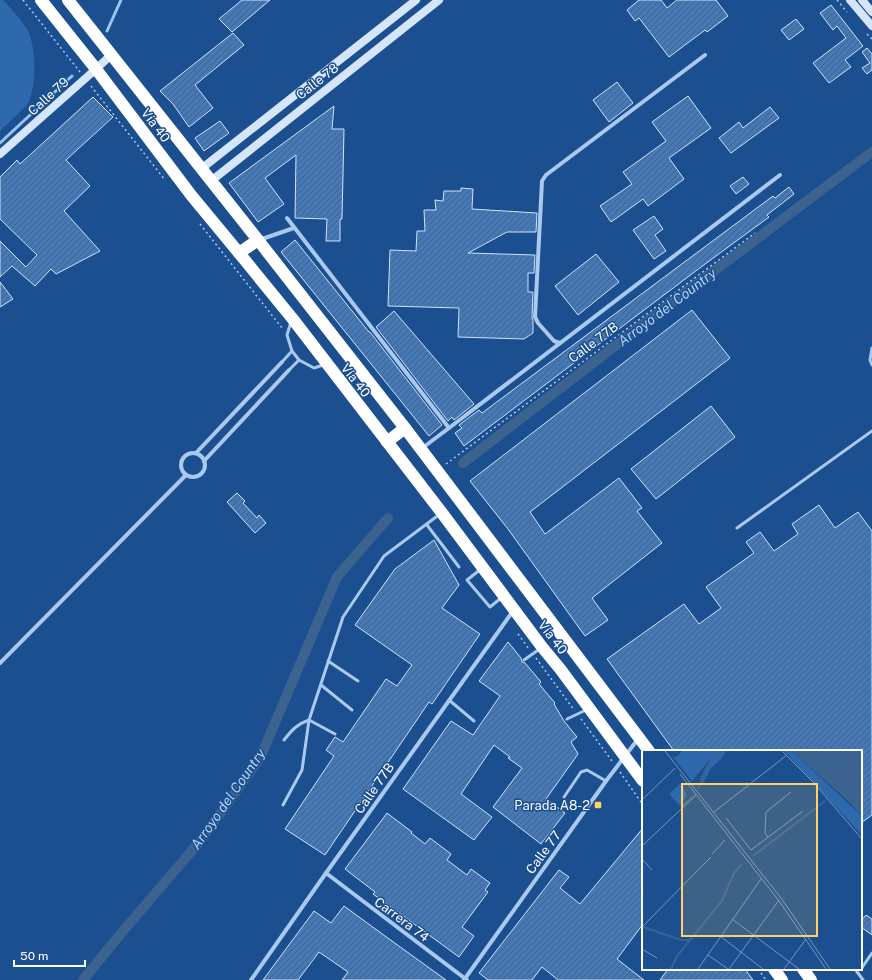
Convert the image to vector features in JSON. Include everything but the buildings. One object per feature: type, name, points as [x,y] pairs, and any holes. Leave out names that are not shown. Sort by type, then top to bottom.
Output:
[{"type":"highway","name":"Vía 40","points":[[41,0],[191,195],[292,318],[504,595],[514,609],[538,651],[561,670],[642,780]]},
{"type":"highway","name":"Vía 40","points":[[68,0],[201,169],[263,238],[405,428],[425,446],[648,750]]},
{"type":"highway","points":[[240,253],[263,238]]},
{"type":"highway","points":[[387,442],[405,428]]},
{"type":"highway","points":[[561,670],[579,657]]},
{"type":"highway","points":[[775,970],[782,980]]},
{"type":"highway","points":[[804,970],[811,980]]},
{"type":"main road","name":"Calle 78","points":[[201,169],[416,0]]},
{"type":"main road","name":"Calle 78","points":[[211,181],[439,0]]},
{"type":"main road","points":[[850,0],[872,26]]},
{"type":"main road","points":[[862,0],[872,12]]},
{"type":"main road","name":"Calle 79","points":[[0,154],[96,70],[111,55]]},
{"type":"street","points":[[560,343],[554,341],[538,323],[535,317],[543,178],[705,54]]},
{"type":"street","points":[[425,446],[780,175]]},
{"type":"street","points":[[287,218],[449,428]]},
{"type":"street","points":[[263,238],[294,228]]},
{"type":"street","points":[[196,453],[204,461],[204,468],[200,474],[193,477],[186,475],[181,469],[183,458],[188,454],[196,453],[282,362]]},
{"type":"street","points":[[204,461],[289,370]]},
{"type":"street","points":[[0,663],[186,475]]},
{"type":"street","name":"Calle 77B","points":[[251,980],[514,609]]},
{"type":"street","name":"Calle 77","points":[[465,979],[639,737]]},
{"type":"street","name":"Carrera 74","points":[[326,873],[465,979]]},
{"type":"lane","points":[[292,318],[287,335],[292,351],[299,360],[314,368],[326,364]]},
{"type":"lane","points":[[872,348],[870,360],[872,365]]},
{"type":"lane","points":[[282,362],[292,351]]},
{"type":"lane","points":[[289,370],[299,360]]},
{"type":"lane","points":[[737,528],[872,431]]},
{"type":"lane","points":[[283,805],[303,765],[309,720],[343,616],[384,556],[442,513]]},
{"type":"lane","points":[[427,525],[459,568]]},
{"type":"lane","points":[[483,568],[467,580],[490,607],[504,595]]},
{"type":"lane","points":[[524,660],[538,651]]},
{"type":"lane","points":[[328,661],[358,681]]},
{"type":"lane","points":[[321,685],[352,710]]},
{"type":"lane","points":[[449,700],[474,721]]},
{"type":"lane","points":[[567,719],[589,708]]},
{"type":"lane","points":[[284,740],[294,727],[309,720],[335,734]]},
{"type":"lane","points":[[564,797],[581,772],[587,770],[606,781]]},
{"type":"lane","points":[[862,968],[872,953]]},
{"type":"lane","points":[[856,970],[863,980]]},
{"type":"path","name":"Calle 77B","points":[[442,467],[755,233]]},
{"type":"path","points":[[506,619],[538,651],[577,715],[642,804]]},
{"type":"path","points":[[759,970],[766,980]]},
{"type":"shaded area","points":[[0,0],[3,0],[13,11],[28,31],[33,46],[34,78],[33,88],[28,103],[0,131]]},
{"type":"waterway","points":[[107,31],[121,0]]},
{"type":"waterway","points":[[0,143],[72,76]]},
{"type":"waterway","name":"Arroyo del Country","points":[[463,463],[645,323],[872,152]]},
{"type":"waterway","name":"Arroyo del Country","points":[[83,980],[201,840],[260,758],[337,577],[388,518]]},
{"type":"place","name":"Parada A8-2","points":[[598,805]]}]
